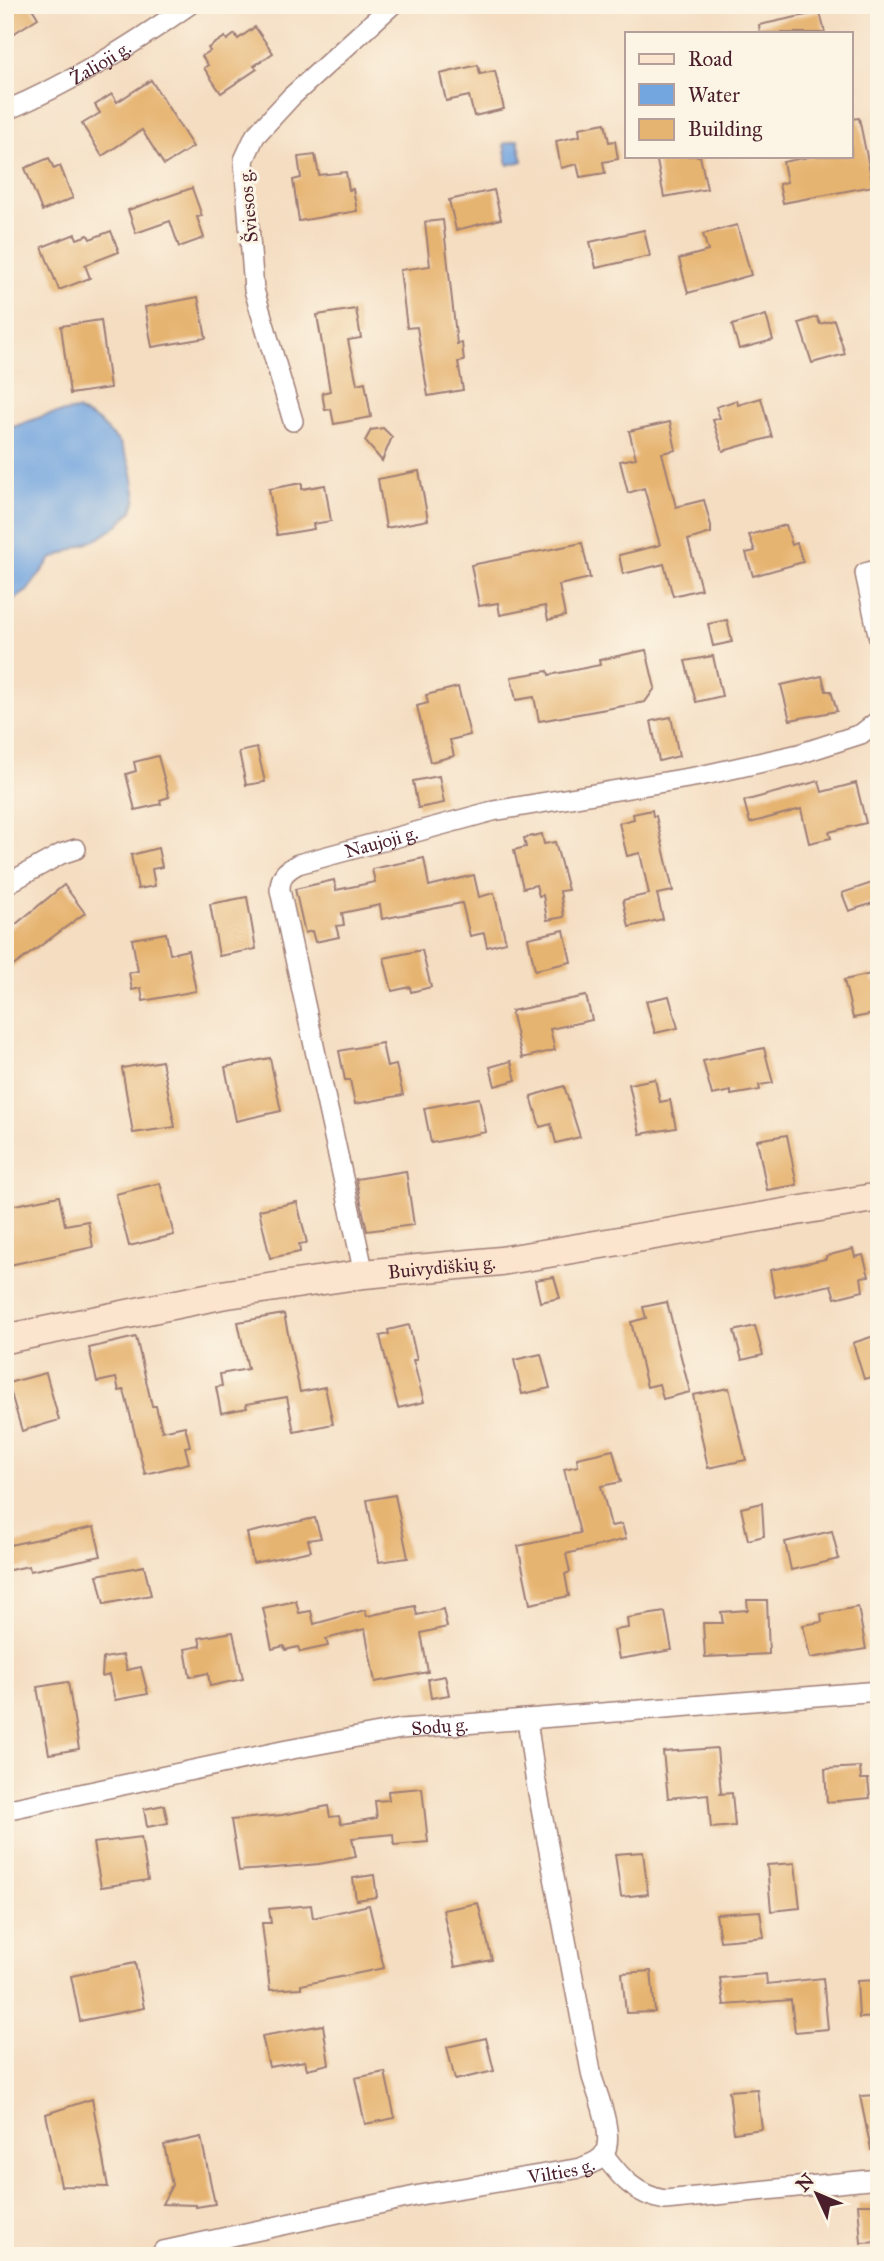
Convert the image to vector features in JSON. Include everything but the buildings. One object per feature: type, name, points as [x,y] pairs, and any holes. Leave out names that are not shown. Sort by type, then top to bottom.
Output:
[{"type":"main road","name":"Buivydiškių g.","points":[[5,1339],[221,1295],[364,1274],[501,1261],[879,1197]]},
{"type":"street","name":"Žalioji g.","points":[[5,111],[66,84],[119,53],[189,5]]},
{"type":"street","name":"Šviesos g.","points":[[293,421],[254,289],[244,160],[255,136],[291,97],[392,5]]},
{"type":"street","points":[[879,569],[865,572],[879,639]]},
{"type":"street","name":"Naujoji g.","points":[[364,1274],[280,890],[280,879],[286,870],[298,864],[493,811],[700,776],[799,754],[861,734],[879,720]]},
{"type":"street","points":[[5,885],[61,854],[76,849]]},
{"type":"street","name":"Sodų g.","points":[[5,1810],[287,1750],[401,1729],[879,1691]]},
{"type":"street","name":"Vilties g.","points":[[163,2250],[420,2195],[580,2168],[604,2155],[608,2144],[606,2124],[592,2077],[527,1719]]},
{"type":"street","points":[[604,2155],[623,2180],[635,2189],[650,2197],[665,2200],[879,2179]]},
{"type":"water","points":[[518,140],[523,161],[508,165],[504,144]]},
{"type":"water","points":[[77,410],[97,420],[120,443],[131,467],[136,499],[132,511],[117,526],[99,538],[51,559],[27,591],[15,599],[5,599],[5,430],[46,415]]}]
